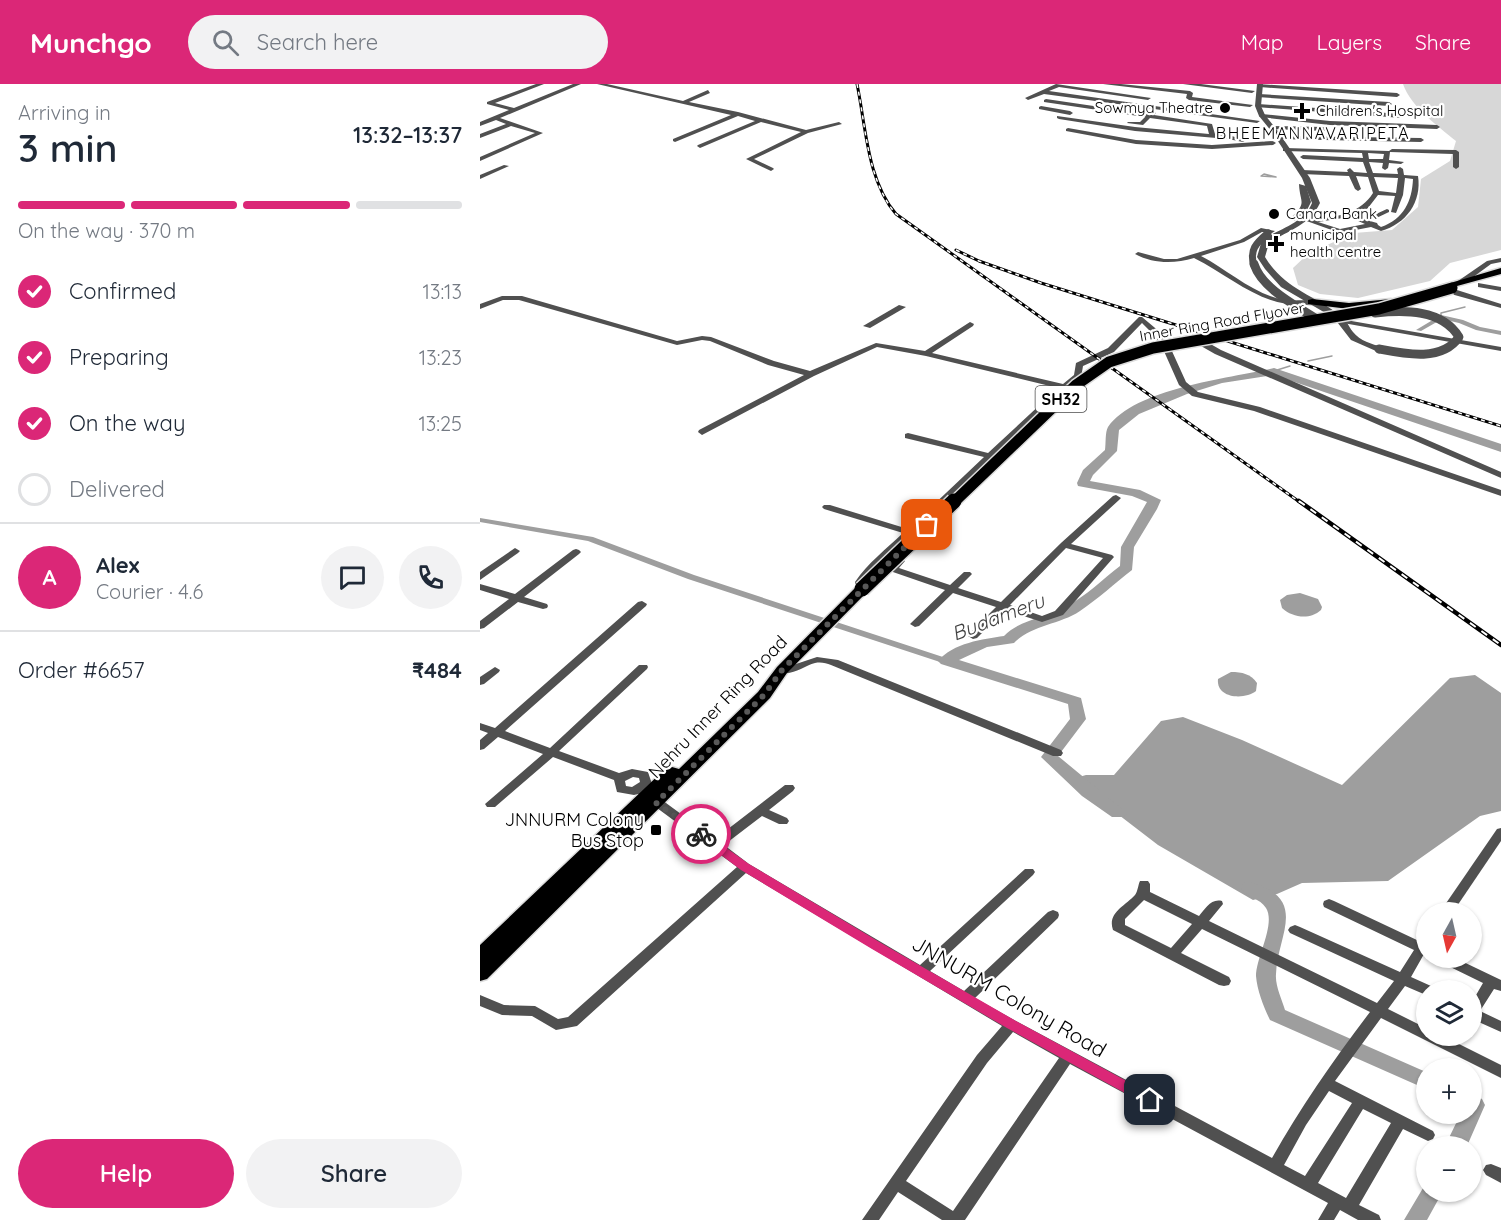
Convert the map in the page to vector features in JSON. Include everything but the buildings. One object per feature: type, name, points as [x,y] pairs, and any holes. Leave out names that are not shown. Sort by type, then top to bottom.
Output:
[{"type":"main road","points":[[1384,303],[1501,271]]},
{"type":"main road","points":[[1312,302],[1349,306],[1384,303],[1410,305],[1501,278]]},
{"type":"main road","name":"Inner Ring Road Flyover","points":[[862,589],[1087,376],[1109,362],[1138,352],[1197,340],[1379,309],[1501,278]]},
{"type":"main road","name":"Nehru Inner Ring Road","points":[[480,974],[648,796],[764,695],[782,670],[862,589]]},
{"type":"main road","name":"SH32","points":[[480,956],[648,796]]},
{"type":"street","points":[[480,124],[578,84]]},
{"type":"street","points":[[600,84],[739,114],[806,132]]},
{"type":"street","points":[[1035,84],[1045,90],[1161,108],[1257,98],[1330,117],[1426,121]]},
{"type":"street","points":[[1028,98],[1060,84],[1148,98]]},
{"type":"street","points":[[1106,84],[1190,93],[1189,98],[1257,98],[1330,117],[1388,142],[1421,140]]},
{"type":"street","points":[[1186,84],[1257,98],[1330,117],[1388,142],[1403,151],[1429,154],[1457,152],[1456,167]]},
{"type":"street","points":[[1234,84],[1257,98],[1330,117],[1437,127]]},
{"type":"street","points":[[1308,84],[1330,117],[1365,152],[1376,193]]},
{"type":"street","points":[[512,109],[489,103],[540,85],[561,90]]},
{"type":"street","points":[[1343,321],[1352,337],[1379,349],[1406,354],[1434,353],[1452,346],[1459,337],[1448,323],[1414,313],[1387,311],[1320,319],[1273,286],[1256,272],[1250,263],[1251,247],[1256,240],[1300,215],[1307,199],[1292,170],[1276,151],[1280,144],[1390,89]]},
{"type":"street","points":[[684,102],[708,92]]},
{"type":"street","points":[[1257,98],[1280,144],[1304,175],[1316,203],[1308,220]]},
{"type":"street","points":[[1046,100],[1209,124],[1212,134]]},
{"type":"street","points":[[1280,144],[1330,117],[1394,100],[1330,117],[1280,144]]},
{"type":"street","points":[[1041,108],[1141,124],[1161,108]]},
{"type":"street","points":[[1330,117],[1397,110]]},
{"type":"street","points":[[675,140],[739,114]]},
{"type":"street","points":[[480,115],[540,133],[481,162]]},
{"type":"street","points":[[1330,117],[1402,116]]},
{"type":"street","points":[[1059,117],[1135,129],[1280,144],[1347,163]]},
{"type":"street","points":[[1330,117],[1358,189]]},
{"type":"street","points":[[1163,118],[1155,129],[1212,134],[1280,144],[1369,171],[1401,172]]},
{"type":"street","points":[[700,146],[762,120]]},
{"type":"street","points":[[480,136],[511,124]]},
{"type":"street","points":[[771,169],[748,159],[806,132],[839,124]]},
{"type":"street","points":[[1068,130],[1150,143],[1212,147],[1251,142]]},
{"type":"street","points":[[1365,152],[1417,132]]},
{"type":"street","points":[[1385,165],[1388,142]]},
{"type":"street","points":[[1397,213],[1403,151]]},
{"type":"street","points":[[1304,175],[1354,177],[1385,165],[1416,182],[1412,202],[1386,221],[1369,223],[1349,214]]},
{"type":"street","points":[[480,177],[506,166]]},
{"type":"street","points":[[1376,193],[1400,195]]},
{"type":"street","points":[[1365,208],[1376,193]]},
{"type":"street","points":[[1397,213],[1365,208],[1349,214],[1308,220],[1265,242],[1262,257],[1269,273],[1278,281],[1343,321],[1501,349]]},
{"type":"street","points":[[1308,220],[1343,231],[1397,213]]},
{"type":"street","points":[[1138,254],[1164,261],[1177,261],[1242,241],[1261,230],[1270,232]]},
{"type":"street","points":[[1196,256],[1210,262],[1230,278],[1277,301],[1312,302]]},
{"type":"street","points":[[1462,281],[1489,262],[1501,260]]},
{"type":"street","points":[[1481,285],[1501,289]]},
{"type":"street","points":[[1454,292],[1501,306]]},
{"type":"street","points":[[480,307],[502,298],[519,298],[677,344],[702,338],[711,339],[771,363],[811,374]]},
{"type":"street","points":[[867,326],[902,307]]},
{"type":"street","points":[[827,507],[909,533],[924,537],[874,586],[862,589],[860,582],[868,571],[909,533],[1064,387],[1078,376],[1079,365],[1111,350],[1142,319],[1158,335],[1167,349],[1178,378],[1187,389],[1195,394],[1257,409],[1501,493]]},
{"type":"street","points":[[926,354],[969,324]]},
{"type":"street","points":[[1197,340],[1218,352],[1501,475]]},
{"type":"street","points":[[702,432],[811,374],[876,345],[926,354],[1064,387]]},
{"type":"street","points":[[908,436],[990,456]]},
{"type":"street","points":[[974,636],[1064,545],[1116,498]]},
{"type":"street","points":[[892,569],[1042,619],[1059,613],[1109,557],[1064,545]]},
{"type":"street","points":[[480,577],[515,551]]},
{"type":"street","points":[[480,626],[576,552]]},
{"type":"street","points":[[915,624],[967,574]]},
{"type":"street","points":[[480,587],[543,606]]},
{"type":"street","points":[[480,746],[642,604]]},
{"type":"street","points":[[782,670],[792,670],[814,659],[834,662],[1057,753]]},
{"type":"street","points":[[491,804],[551,753],[643,667]]},
{"type":"street","points":[[480,682],[495,670]]},
{"type":"street","points":[[480,726],[551,753]]},
{"type":"street","name":"JNNURM Colony Road","points":[[551,753],[620,778],[618,784],[621,789],[648,796],[745,867],[1011,1025],[1373,1220]]},
{"type":"street","points":[[716,845],[789,788]]},
{"type":"street","points":[[760,810],[783,821]]},
{"type":"street","points":[[1453,902],[1501,833]]},
{"type":"street","points":[[480,1000],[502,1010],[535,1011],[556,1025],[572,1022],[745,867]]},
{"type":"street","points":[[921,972],[1029,872]]},
{"type":"street","points":[[1224,981],[1118,927],[1119,917],[1144,889],[1201,923],[1416,1030]]},
{"type":"street","points":[[1329,903],[1416,942]]},
{"type":"street","points":[[1173,955],[1217,904]]},
{"type":"street","points":[[966,998],[1053,915]]},
{"type":"street","points":[[1295,930],[1416,985]]},
{"type":"street","points":[[1275,1167],[1301,1121],[1342,1059],[1416,960]]},
{"type":"street","points":[[1463,968],[1496,984],[1482,1001]]},
{"type":"street","points":[[1482,1018],[1501,1027]]},
{"type":"street","points":[[870,1220],[982,1059],[1011,1025]]},
{"type":"street","points":[[1462,1046],[1501,1072]]},
{"type":"street","points":[[896,1183],[955,1220],[1068,1056]]},
{"type":"street","points":[[1327,1083],[1428,1135]]},
{"type":"street","points":[[1308,1185],[1361,1100]]},
{"type":"street","points":[[1326,1220],[1343,1203],[1400,1120]]},
{"type":"shaded area","points":[[1403,84],[1501,84],[1501,250],[1450,263],[1430,281],[1358,298],[1320,294],[1298,285],[1293,268],[1309,253],[1354,233],[1392,230],[1418,207],[1421,179],[1450,161],[1456,141],[1419,108]]},
{"type":"shaded area","points":[[1300,593],[1318,599],[1321,610],[1302,617],[1282,608],[1280,600],[1287,595]]},
{"type":"shaded area","points":[[1231,672],[1252,677],[1257,683],[1256,691],[1245,696],[1232,696],[1222,691],[1218,679]]},
{"type":"shaded area","points":[[1475,675],[1501,693],[1501,811],[1480,816],[1388,881],[1302,883],[1277,894],[1253,900],[1158,845],[1072,779],[1086,775],[1114,775],[1161,721],[1183,717],[1242,740],[1342,785],[1450,678]]},
{"type":"waterway","points":[[1264,174],[1276,177],[1261,176],[1264,174]]},
{"type":"waterway","points":[[1441,317],[1441,313],[1465,307]]},
{"type":"waterway","points":[[1419,330],[1441,317],[1461,321],[1478,329],[1501,333]]},
{"type":"waterway","points":[[1308,361],[1332,356]]},
{"type":"waterway","points":[[1274,371],[1290,366]]},
{"type":"waterway","name":"Budameru","points":[[1118,813],[1088,792],[1049,757],[1078,719],[1075,701],[946,661],[965,650],[984,643],[1009,640],[1018,630],[1054,619],[1075,608],[1127,567],[1127,547],[1151,509],[1154,500],[1135,493],[1083,483],[1087,473],[1111,451],[1113,429],[1135,411],[1169,396],[1210,383],[1274,371],[1501,448]]},
{"type":"waterway","name":"Budameru","points":[[480,520],[590,539],[691,577],[946,661]]},
{"type":"waterway","points":[[1250,888],[1265,896],[1274,905],[1278,915],[1278,925],[1266,973],[1268,988],[1277,1015],[1416,1077]]},
{"type":"waterway","points":[[1461,1136],[1466,1124]]},
{"type":"waterway","points":[[1415,1220],[1426,1202]]},
{"type":"railway","points":[[857,84],[873,169],[886,200],[896,214],[1301,503]]},
{"type":"railway","points":[[956,250],[979,261],[1041,283],[1501,426]]},
{"type":"railway","points":[[1299,501],[1501,645]]},
{"type":"way so far","points":[[701,834],[656,803],[764,695],[782,670],[927,525]]},
{"type":"place","name":"Sowmya Theatre","points":[[1225,108]]},
{"type":"place","name":"Children's Hospital","points":[[1302,111]]},
{"type":"place","name":"Canara Bank","points":[[1274,214]]},
{"type":"place","name":"municipal health centre","points":[[1276,244]]},
{"type":"place","name":"JNNURM Colony Bus Stop","points":[[656,830]]},
{"type":"district","name":"BHEEMANNAVARIPETA","points":[[1313,133]]},
{"type":"route","points":[[701,834],[745,867],[876,946],[1011,1025],[1150,1100]]}]
